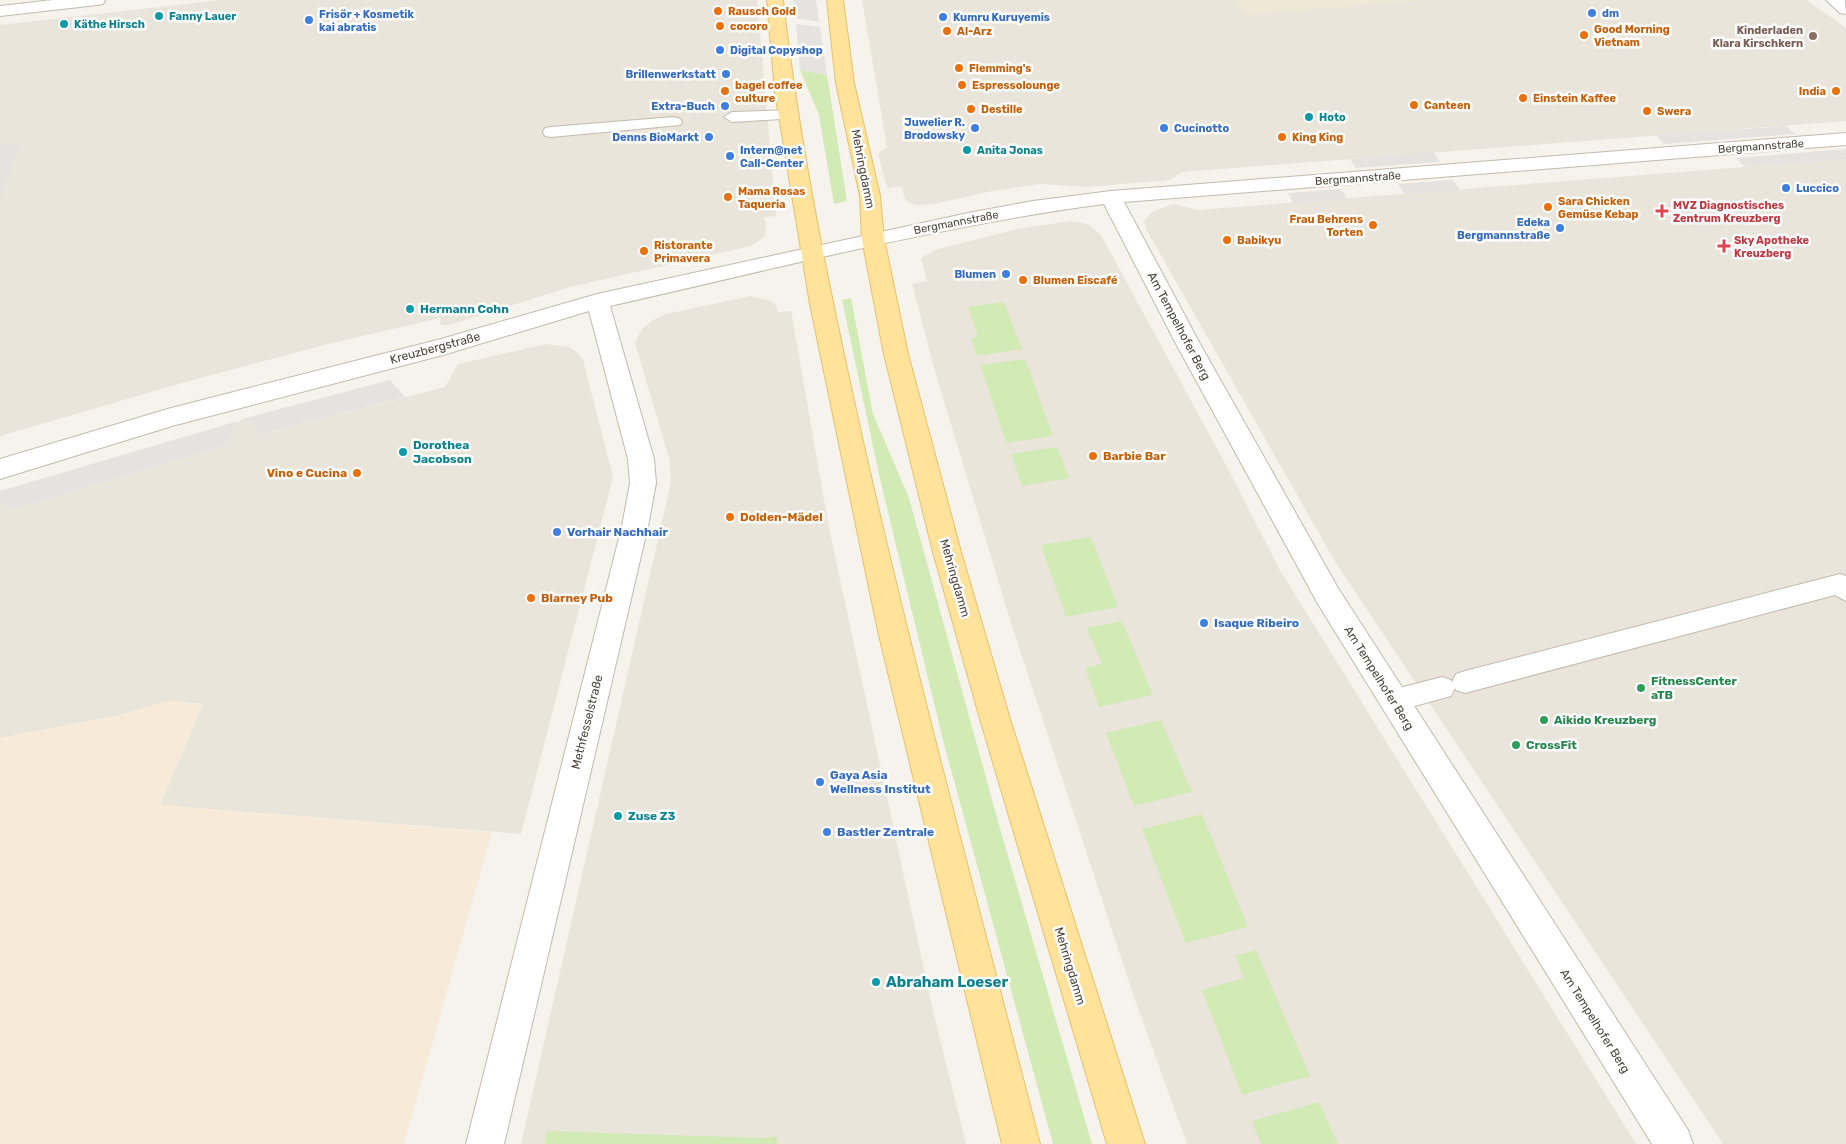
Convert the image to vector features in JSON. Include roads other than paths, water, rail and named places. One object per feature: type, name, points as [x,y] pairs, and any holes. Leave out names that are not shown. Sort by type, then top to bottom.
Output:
[{"type":"main road","points":[[775,0],[784,92],[790,115],[821,304],[892,631],[1021,1144]]},
{"type":"main road","name":"Mehringdamm","points":[[835,0],[845,83],[870,196],[872,239],[892,337],[947,552],[998,728],[1126,1144]]},
{"type":"street","points":[[0,11],[97,0]]},
{"type":"street","points":[[1834,0],[1846,8]]},
{"type":"street","name":"Bergmannstraße","points":[[872,239],[1033,207],[1111,197],[1846,139]]},
{"type":"street","name":"Am Tempelhofer Berg","points":[[1111,197],[1187,342],[1328,596],[1674,1144]]},
{"type":"street","name":"Kreuzbergstraße","points":[[0,469],[171,417],[443,347],[597,301],[872,239]]},
{"type":"street","name":"Methfesselstraße","points":[[485,1144],[635,526],[643,483],[640,459],[597,301]]},
{"type":"lane","points":[[732,117],[790,115]]},
{"type":"lane","points":[[551,132],[674,122]]},
{"type":"lane","points":[[1393,700],[1840,584],[1846,591]]},
{"type":"place","name":"Rausch Gold","points":[[718,11]]},
{"type":"place","name":"dm","points":[[1592,13]]},
{"type":"place","name":"Fanny Lauer","points":[[159,16]]},
{"type":"place","name":"Kumru Kuruyemis","points":[[943,17]]},
{"type":"place","name":"Frisör + Kosmetik kai abratis","points":[[309,20]]},
{"type":"place","name":"Käthe Hirsch","points":[[64,24]]},
{"type":"place","name":"cocoro","points":[[720,26]]},
{"type":"place","name":"Al-Arz","points":[[947,31]]},
{"type":"place","name":"Good Morning Vietnam","points":[[1584,35]]},
{"type":"place","name":"Kinderladen Klara Kirschkern","points":[[1813,36]]},
{"type":"place","name":"Digital Copyshop","points":[[720,50]]},
{"type":"place","name":"Flemming's","points":[[959,68]]},
{"type":"place","name":"Brillenwerkstatt","points":[[726,74]]},
{"type":"place","name":"Espressolounge","points":[[962,85]]},
{"type":"place","name":"bagel coffee culture","points":[[725,91]]},
{"type":"place","name":"India","points":[[1836,91]]},
{"type":"place","name":"Einstein Kaffee","points":[[1523,98]]},
{"type":"place","name":"Canteen","points":[[1414,105]]},
{"type":"place","name":"Extra-Buch","points":[[725,106]]},
{"type":"place","name":"Destille","points":[[971,109]]},
{"type":"place","name":"Swera","points":[[1647,111]]},
{"type":"place","name":"Hoto","points":[[1309,117]]},
{"type":"place","name":"Juwelier R. Brodowsky","points":[[975,128]]},
{"type":"place","name":"Cucinotto","points":[[1164,128]]},
{"type":"place","name":"Denns BioMarkt","points":[[709,137]]},
{"type":"place","name":"King King","points":[[1282,137]]},
{"type":"place","name":"Anita Jonas","points":[[967,150]]},
{"type":"place","name":"Intern@net Call-Center","points":[[730,156]]},
{"type":"place","name":"Luccico","points":[[1786,188]]},
{"type":"place","name":"Mama Rosas Taqueria","points":[[728,197]]},
{"type":"place","name":"Sara Chicken Gemüse Kebap","points":[[1548,207]]},
{"type":"place","name":"MVZ Diagnostisches Zentrum Kreuzberg","points":[[1662,211]]},
{"type":"place","name":"Frau Behrens Torten","points":[[1373,225]]},
{"type":"place","name":"Edeka Bergmannstraße","points":[[1560,228]]},
{"type":"place","name":"Babikyu","points":[[1227,240]]},
{"type":"place","name":"Sky Apotheke Kreuzberg","points":[[1724,246]]},
{"type":"place","name":"Ristorante Primavera","points":[[644,251]]},
{"type":"place","name":"Blumen","points":[[1006,274]]},
{"type":"place","name":"Blumen Eiscafé","points":[[1023,280]]},
{"type":"place","name":"Hermann Cohn","points":[[410,309]]},
{"type":"place","name":"Dorothea Jacobson","points":[[403,452]]},
{"type":"place","name":"Barbie Bar","points":[[1093,456]]},
{"type":"place","name":"Vino e Cucina","points":[[357,473]]},
{"type":"place","name":"Dolden-Mädel","points":[[730,517]]},
{"type":"place","name":"Vorhair Nachhair","points":[[557,532]]},
{"type":"place","name":"Blarney Pub","points":[[531,598]]},
{"type":"place","name":"Isaque Ribeiro","points":[[1204,623]]},
{"type":"place","name":"FitnessCenter aTB","points":[[1641,688]]},
{"type":"place","name":"Aikido Kreuzberg","points":[[1544,720]]},
{"type":"place","name":"CrossFit","points":[[1516,745]]},
{"type":"place","name":"Gaya Asia Wellness Institut","points":[[820,782]]},
{"type":"place","name":"Zuse Z3","points":[[618,816]]},
{"type":"place","name":"Bastler Zentrale","points":[[827,832]]},
{"type":"place","name":"Abraham Loeser","points":[[876,982]]}]
